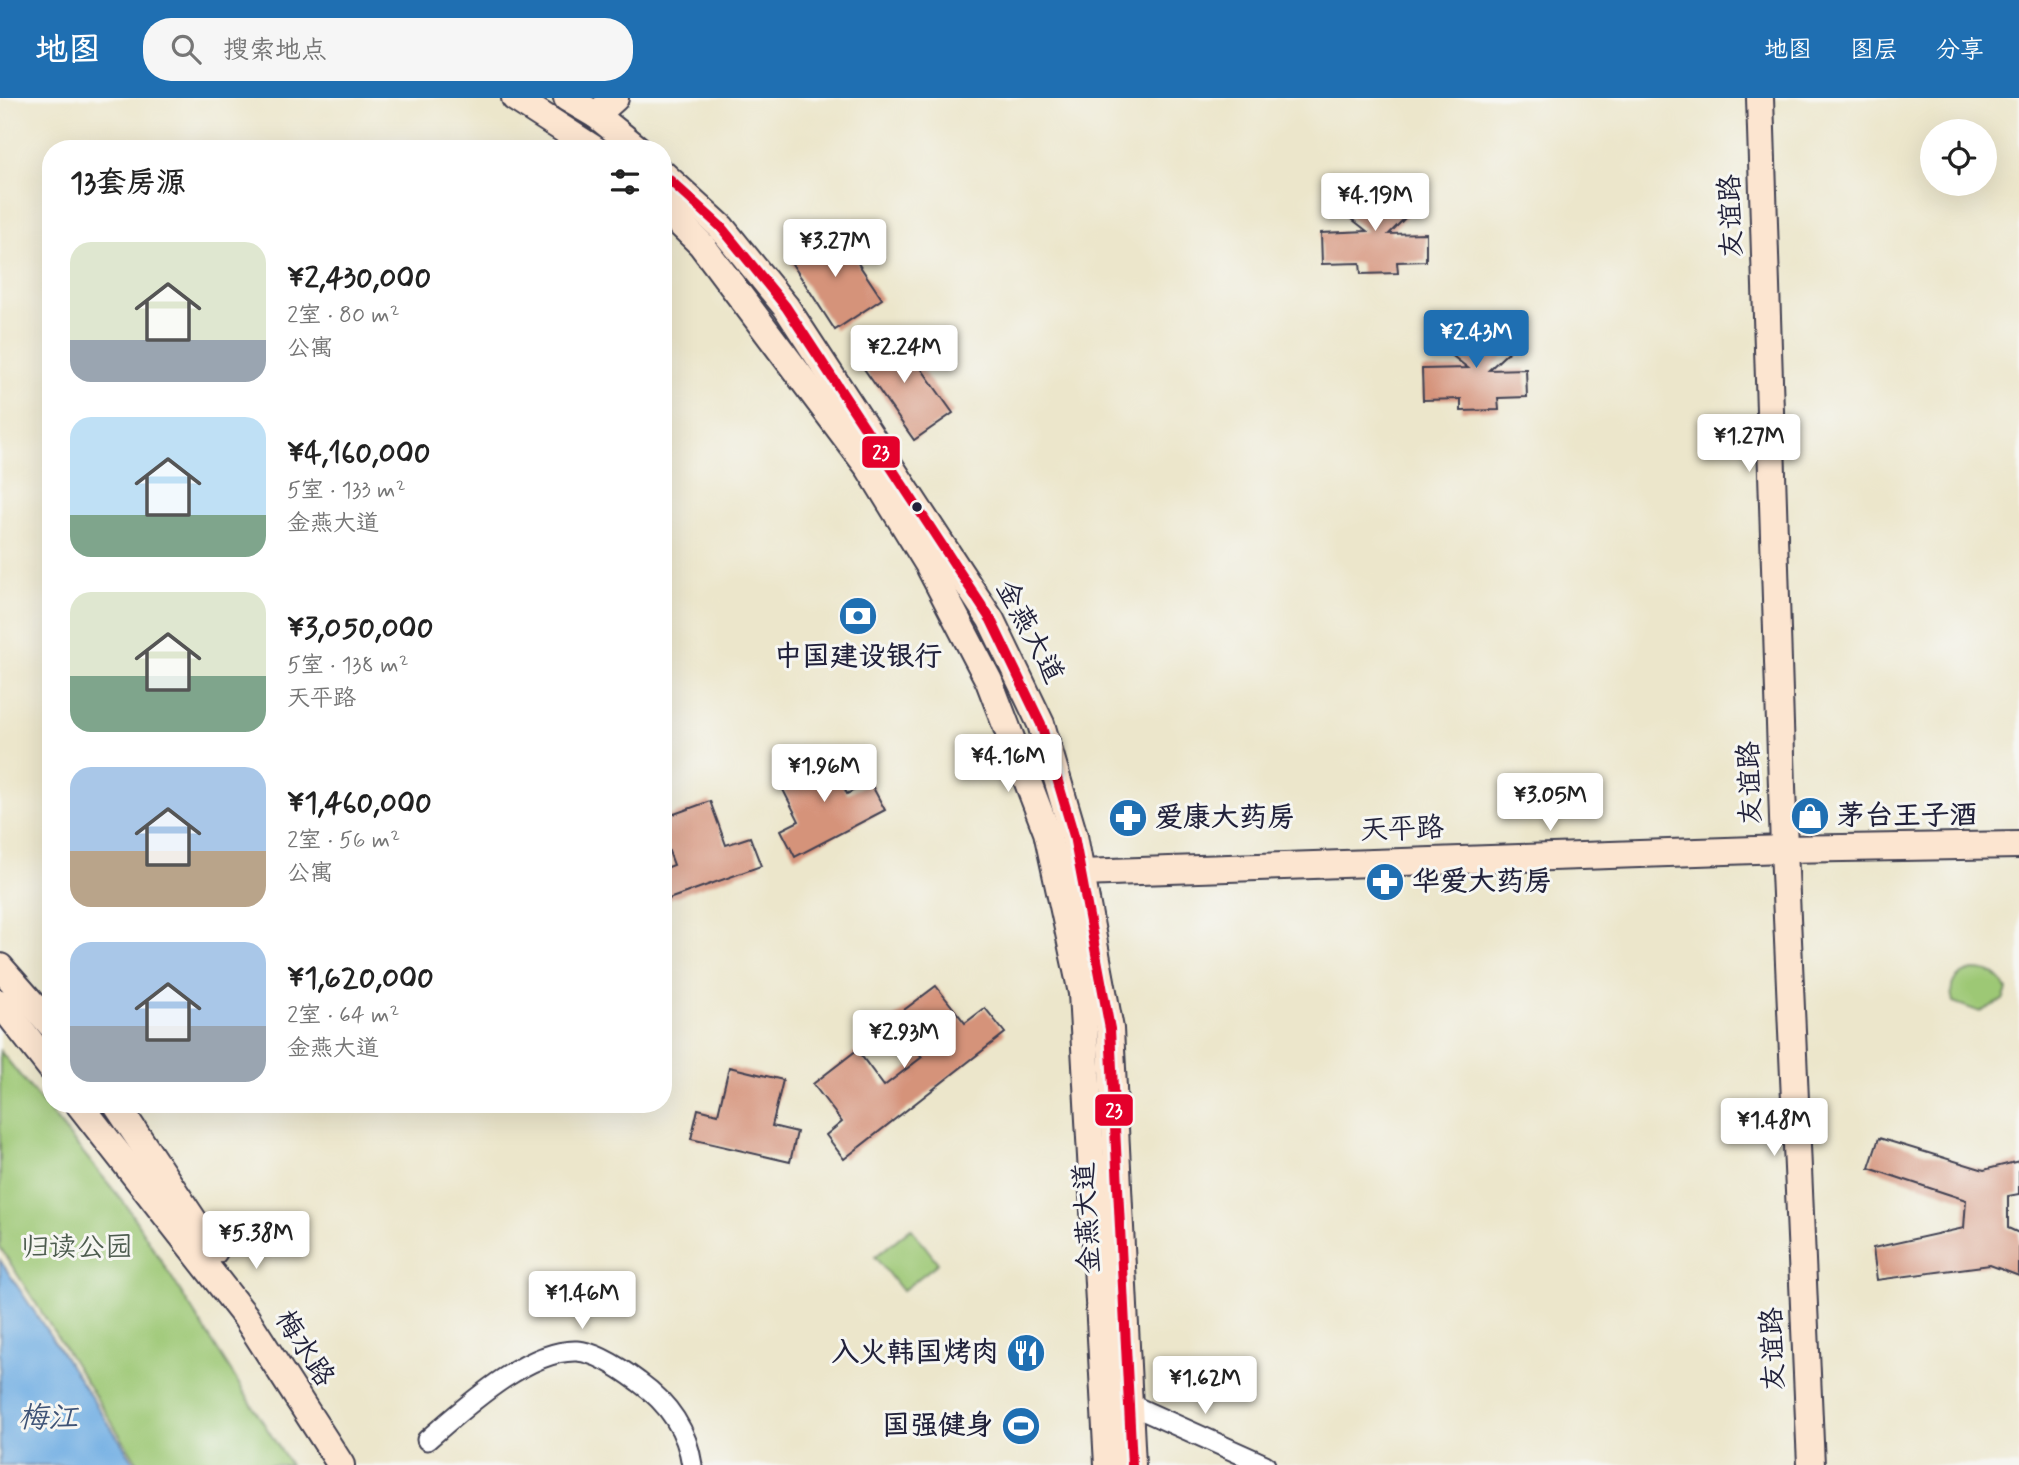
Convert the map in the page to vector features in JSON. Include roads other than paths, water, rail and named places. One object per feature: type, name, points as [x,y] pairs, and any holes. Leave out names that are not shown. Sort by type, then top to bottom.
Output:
[{"type":"main road","points":[[515,98],[580,140]]},
{"type":"main road","points":[[567,98],[605,107],[631,140]]},
{"type":"main road","name":"友谊路","points":[[1760,98],[1784,849],[1811,1465]]},
{"type":"main road","name":"金燕大道","points":[[672,182],[721,227],[786,307],[991,620],[1041,724],[1074,836],[1110,1028],[1132,1465]]},
{"type":"main road","name":"金燕大道","points":[[672,216],[701,244],[870,468],[989,681],[1047,832],[1082,993],[1108,1465]]},
{"type":"main road","name":"天平路","points":[[1082,873],[1784,849],[2019,845]]},
{"type":"main road","points":[[0,967],[42,1015]]},
{"type":"main road","points":[[0,1003],[42,1057]]},
{"type":"main road","name":"梅水路","points":[[86,1113],[245,1316],[341,1465]]},
{"type":"main road","name":"梅水路","points":[[122,1113],[357,1465]]},
{"type":"street","points":[[427,1440],[485,1392],[547,1355],[578,1351],[619,1368],[655,1394],[678,1422],[692,1465]]},
{"type":"street","points":[[1129,1404],[1265,1465]]},
{"type":"water","name":"梅江","points":[[0,1260],[136,1465],[0,1465]]},
{"type":"place","name":"中国建设银行","points":[[858,616]]},
{"type":"place","name":"茅台王子酒","points":[[1810,816]]},
{"type":"place","name":"爱康大药房","points":[[1128,818]]},
{"type":"place","name":"华爱大药房","points":[[1385,882]]},
{"type":"place","name":"入火韩国烤肉","points":[[1026,1353]]},
{"type":"place","name":"国强健身","points":[[1021,1426]]},
{"type":"park label","name":"归读公园","points":[[77,1248]]}]
